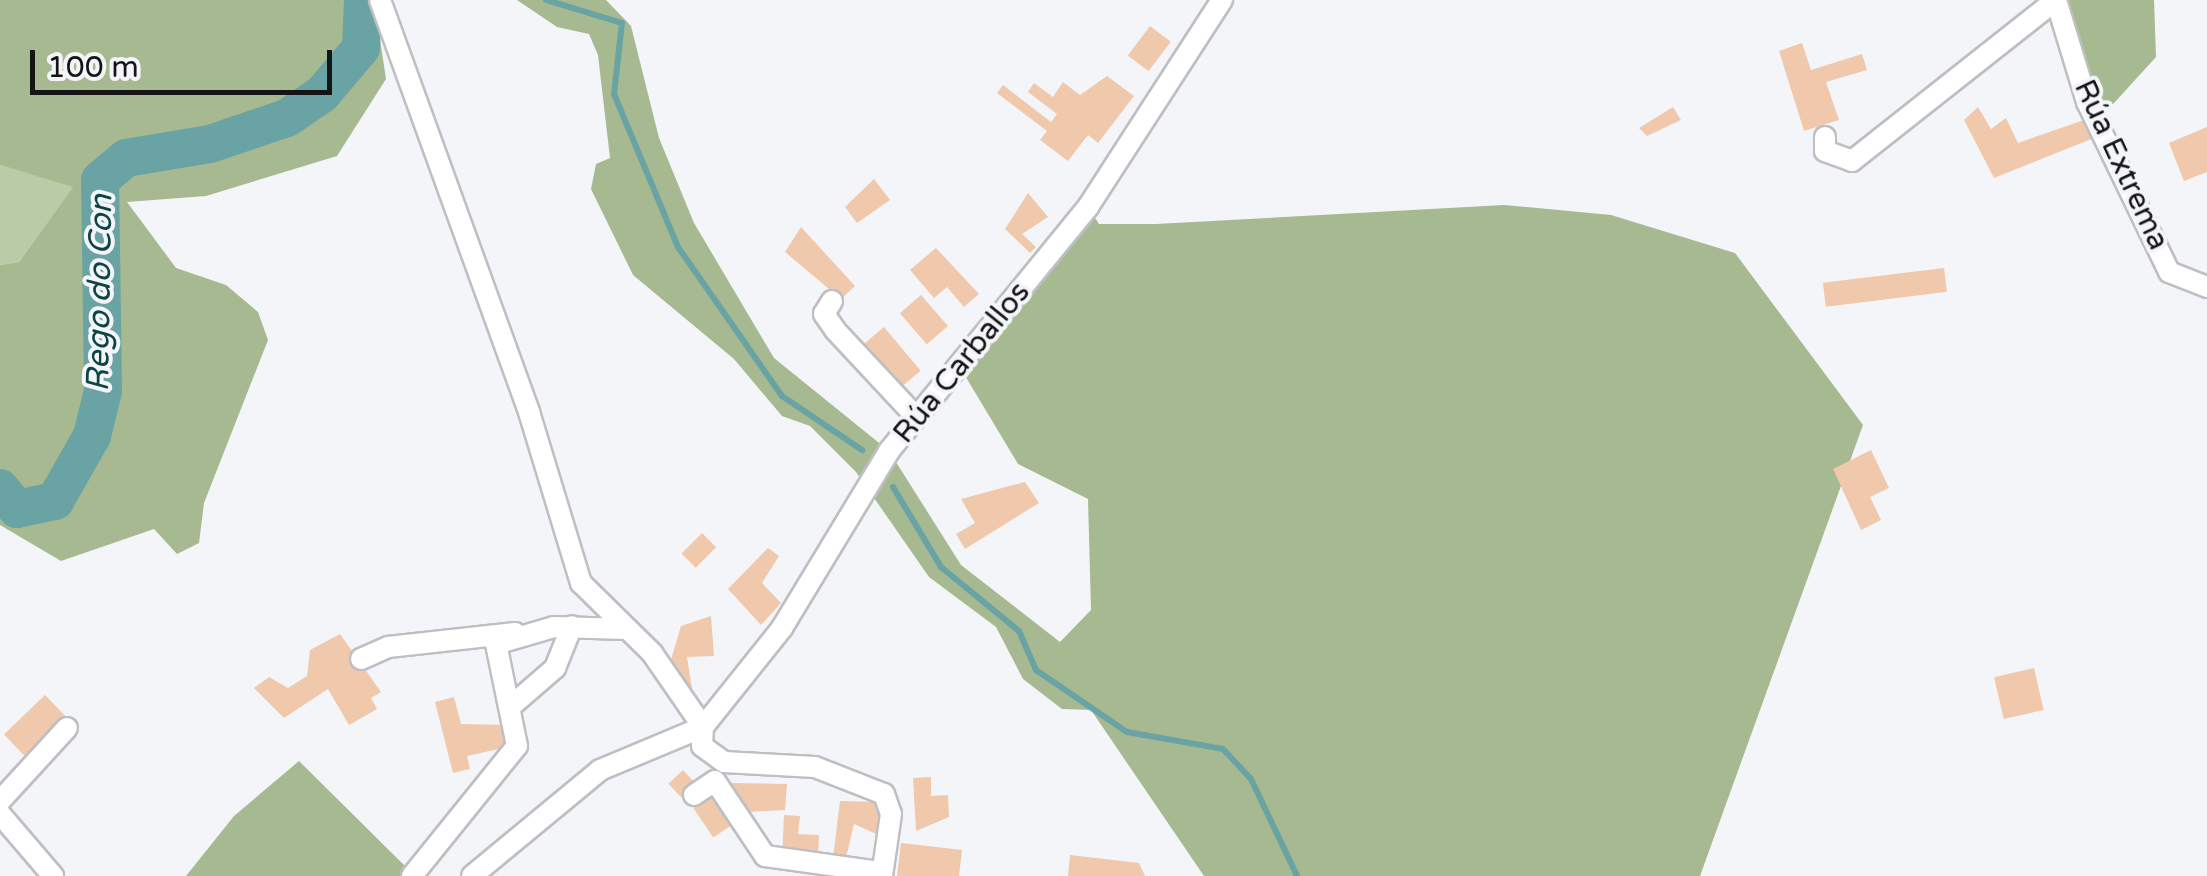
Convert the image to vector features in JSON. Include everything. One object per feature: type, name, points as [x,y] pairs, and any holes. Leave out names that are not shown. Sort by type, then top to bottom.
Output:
[{"type":"street","points":[[380,0],[530,412],[572,565],[703,727],[702,746],[724,762],[815,767],[884,794],[890,828],[882,874],[765,856],[716,781],[694,795]]},
{"type":"street","name":"Rúa Carballos","points":[[472,876],[600,770],[703,727],[782,628],[916,417],[1062,243],[1222,0]]},
{"type":"street","points":[[1825,137],[1825,151],[1852,161],[2056,0]]},
{"type":"street","name":"Rúa Extrema","points":[[2056,0],[2087,102],[2169,272],[2207,288]]},
{"type":"street","points":[[832,300],[824,314],[834,330],[916,417]]},
{"type":"street","points":[[412,876],[517,746],[510,706],[493,652],[516,635],[572,626],[628,630]]},
{"type":"street","points":[[510,706],[555,668],[572,626]]},
{"type":"street","points":[[361,659],[509,628],[516,635]]},
{"type":"street","points":[[0,801],[67,728]]},
{"type":"street","points":[[0,814],[53,876]]},
{"type":"green space","points":[[0,0],[374,0],[386,79],[337,156],[206,196],[127,202],[176,268],[226,285],[258,312],[268,340],[204,503],[199,543],[177,554],[154,529],[61,561],[0,525],[0,265],[19,262],[73,187],[0,165]]},
{"type":"green space","points":[[517,0],[606,0],[631,26],[659,138],[694,223],[774,358],[889,451],[961,565],[1060,642],[1091,610],[1088,499],[1018,464],[958,364],[1088,207],[1099,224],[1156,224],[1504,205],[1611,215],[1735,253],[1863,425],[1700,876],[1204,876],[1091,710],[1062,709],[1023,679],[996,627],[929,577],[856,472],[810,426],[782,416],[734,359],[633,275],[591,189],[596,164],[610,158],[598,55],[589,34],[557,27]]},
{"type":"green space","points":[[2056,0],[2154,0],[2156,57],[2104,114],[2087,102]]},
{"type":"green space","points":[[0,165],[74,186],[19,262],[0,265]]},
{"type":"green space","points":[[299,761],[408,869],[404,876],[186,876],[234,816]]},
{"type":"building","points":[[1150,26],[1171,42],[1148,71],[1128,56]]},
{"type":"building","points":[[1802,43],[1811,70],[1862,54],[1867,70],[1826,82],[1839,120],[1804,131],[1779,51]]},
{"type":"building","points":[[1107,76],[1134,96],[1098,143],[1088,135],[1068,161],[1040,140],[1047,131],[997,93],[1003,85],[1051,122],[1057,114],[1028,92],[1034,83],[1053,97],[1063,82],[1080,95]]},
{"type":"building","points":[[1673,107],[1681,120],[1647,136],[1639,128]]},
{"type":"building","points":[[1978,107],[1991,129],[2006,118],[2018,143],[2084,120],[2094,138],[1994,178],[1964,120]]},
{"type":"building","points":[[2207,127],[2207,172],[2184,181],[2169,143]]},
{"type":"building","points":[[874,179],[890,200],[857,223],[845,207]]},
{"type":"building","points":[[1028,193],[1048,217],[1022,234],[1036,247],[1030,253],[1005,229]]},
{"type":"building","points":[[801,227],[855,286],[841,299],[785,252]]},
{"type":"building","points":[[936,248],[979,294],[964,307],[947,287],[934,298],[910,270]]},
{"type":"building","points":[[1944,268],[1947,292],[1826,307],[1823,283]]},
{"type":"building","points":[[921,295],[948,326],[927,344],[900,313]]},
{"type":"building","points":[[884,327],[921,371],[898,389],[862,346]]},
{"type":"building","points":[[1871,450],[1889,488],[1870,497],[1881,520],[1861,530],[1833,469]]},
{"type":"building","points":[[1025,482],[1039,503],[965,549],[956,534],[975,523],[961,499]]},
{"type":"building","points":[[702,533],[716,547],[696,568],[681,554]]},
{"type":"building","points":[[768,548],[779,556],[762,583],[781,603],[761,625],[728,589]]},
{"type":"building","points":[[711,616],[714,656],[687,657],[692,689],[683,686],[670,663],[681,626]]},
{"type":"building","points":[[340,634],[381,692],[371,698],[377,709],[349,725],[328,689],[284,718],[254,688],[269,677],[288,688],[307,676],[310,650]]},
{"type":"building","points":[[2034,668],[2044,710],[2004,719],[1994,677]]},
{"type":"building","points":[[45,695],[65,716],[24,755],[4,735]]},
{"type":"building","points":[[454,697],[461,724],[507,725],[512,746],[467,756],[470,769],[453,773],[435,702]]},
{"type":"building","points":[[683,770],[696,784],[681,798],[668,784]]},
{"type":"building","points":[[931,777],[931,796],[948,795],[949,817],[916,831],[913,778]]},
{"type":"building","points":[[731,783],[787,784],[785,810],[746,812]]},
{"type":"building","points":[[718,791],[738,821],[713,838],[693,808]]},
{"type":"building","points":[[840,801],[882,802],[883,837],[854,824],[845,862],[833,858]]},
{"type":"building","points":[[784,815],[800,816],[798,834],[819,835],[818,858],[782,857]]},
{"type":"building","points":[[901,843],[962,850],[959,876],[897,876]]},
{"type":"building","points":[[1070,855],[1139,863],[1145,876],[1068,876]]},
{"type":"waterway","name":"Rego do Con","points":[[0,488],[17,509],[55,501],[92,436],[103,391],[100,180],[126,158],[210,144],[287,118],[322,94],[361,48],[363,0]]},
{"type":"waterway","points":[[546,0],[622,23],[614,94],[678,247],[782,396],[862,450]]},
{"type":"waterway","points":[[893,487],[941,567],[1019,631],[1036,670],[1127,732],[1223,749],[1251,779],[1297,876]]}]
